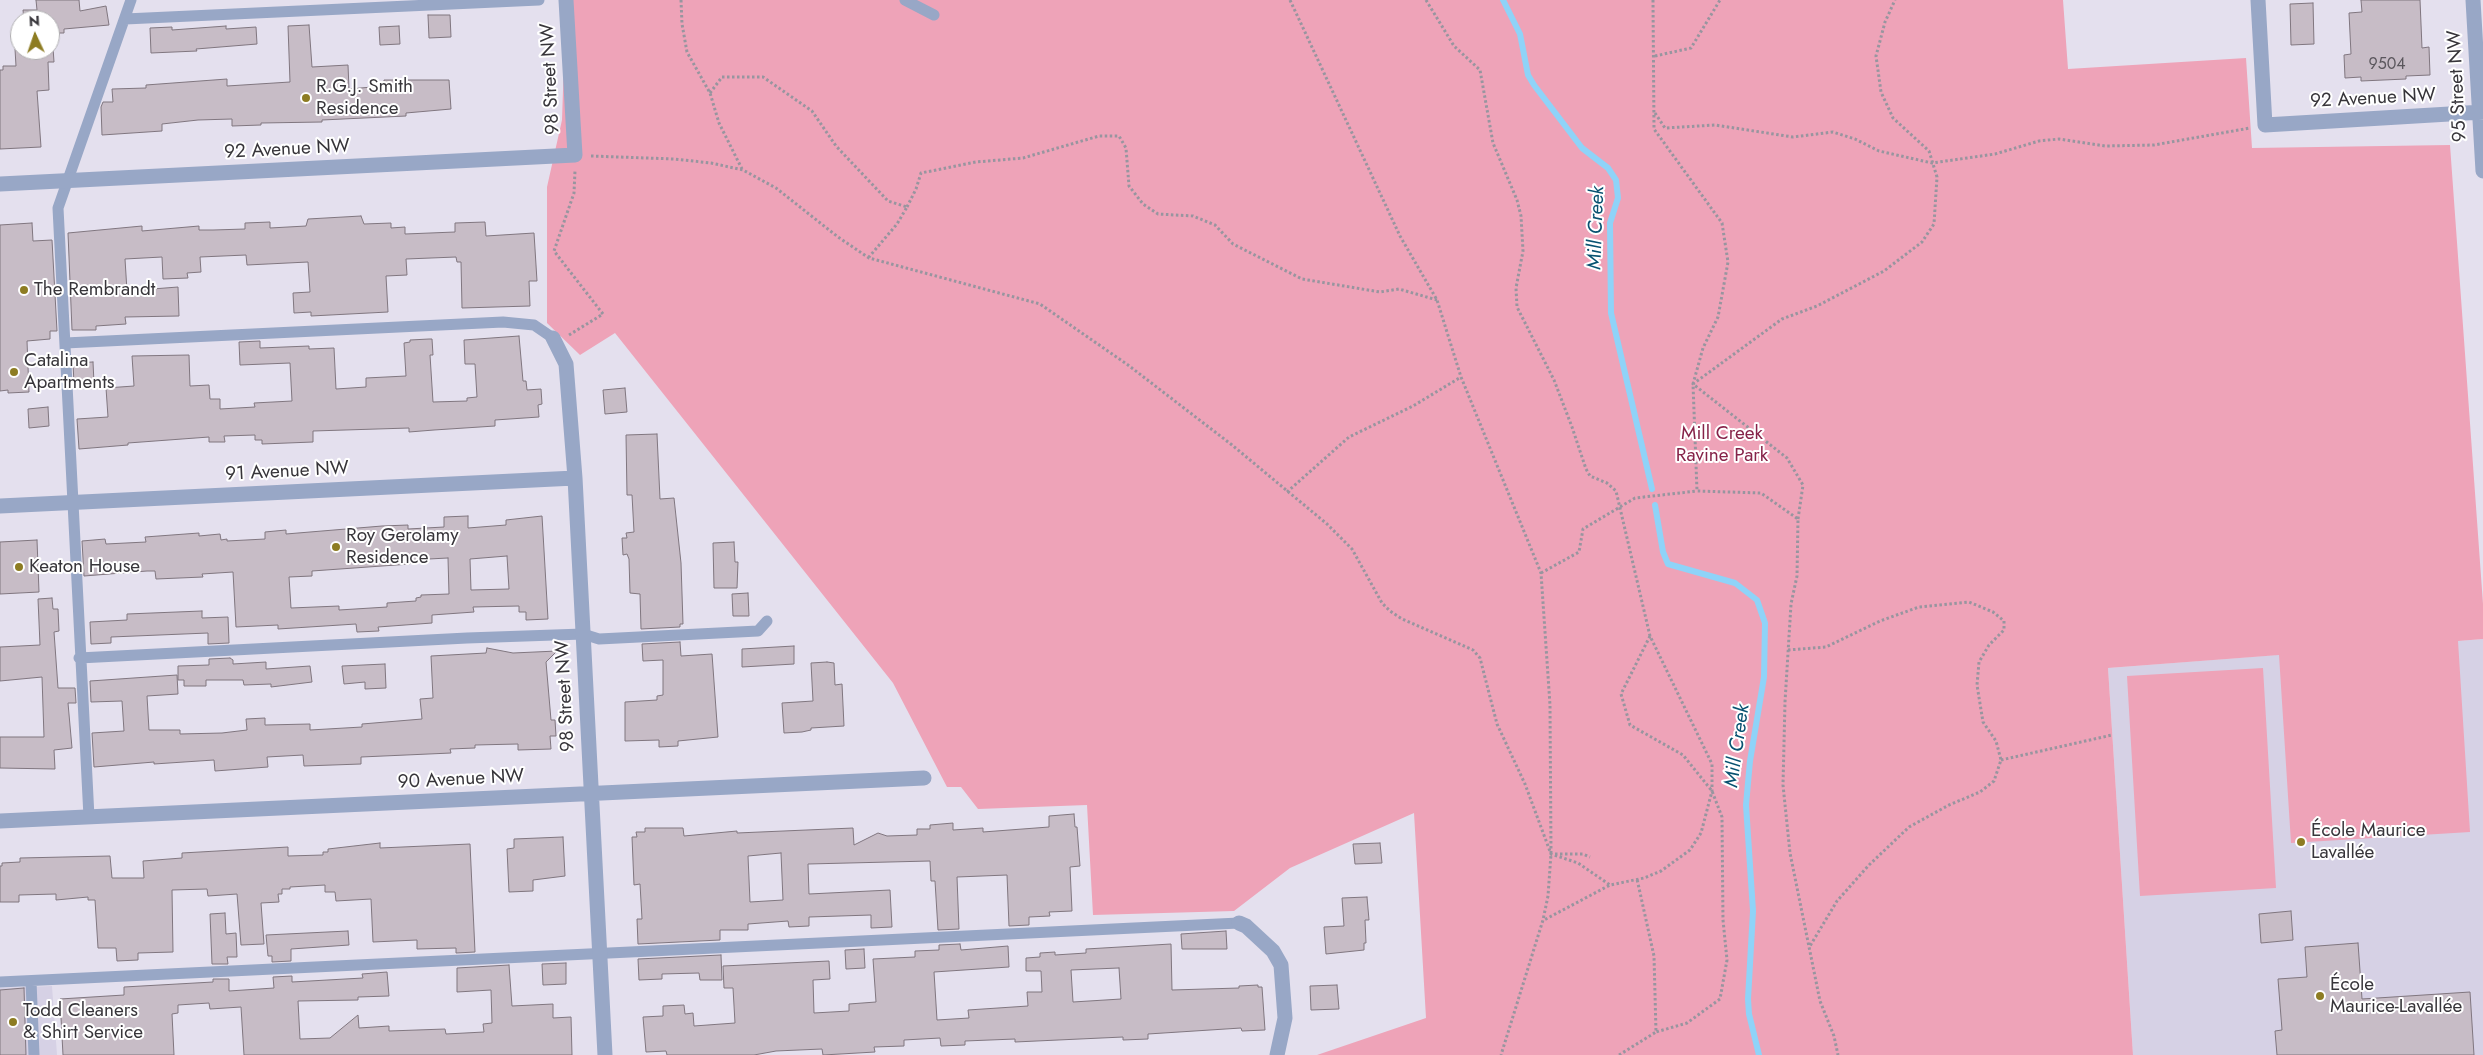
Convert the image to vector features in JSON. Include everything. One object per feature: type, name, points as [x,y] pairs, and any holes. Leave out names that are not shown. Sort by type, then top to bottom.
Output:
[{"type":"street","name":"98 Street NW","points":[[566,0],[575,155]]},
{"type":"street","points":[[2258,0],[2265,125]]},
{"type":"street","name":"95 Street NW","points":[[2473,0],[2483,171]]},
{"type":"street","name":"92 Avenue NW","points":[[2265,125],[2481,112]]},
{"type":"street","name":"92 Avenue NW","points":[[0,184],[575,155]]},
{"type":"street","name":"98 Street NW","points":[[554,340],[566,364],[575,478],[605,1055]]},
{"type":"street","name":"91 Avenue NW","points":[[0,506],[575,478]]},
{"type":"street","name":"90 Avenue NW","points":[[0,821],[924,778]]},
{"type":"street","points":[[1239,923],[1246,926],[1273,951],[1281,965],[1285,1018],[1277,1055]]},
{"type":"lane","points":[[89,817],[79,658],[58,208],[132,0]]},
{"type":"lane","points":[[125,20],[539,0]]},
{"type":"lane","points":[[905,0],[934,15]]},
{"type":"lane","points":[[65,343],[503,322],[534,325],[554,340]]},
{"type":"lane","points":[[79,658],[583,634],[599,639],[758,631],[767,621]]},
{"type":"lane","points":[[0,982],[600,955],[1239,923]]},
{"type":"lane","points":[[31,981],[34,1055]]},
{"type":"path","points":[[681,0],[682,24],[687,52],[710,93],[719,123],[743,170]]},
{"type":"path","points":[[1290,0],[1400,236],[1437,300],[1461,377],[1541,573],[1550,705],[1552,854],[1543,920],[1501,1055]]},
{"type":"path","points":[[1426,0],[1454,46],[1480,70],[1493,143],[1517,200],[1521,216],[1523,251],[1516,288],[1517,307],[1554,380],[1586,469],[1590,476],[1608,483],[1616,491],[1650,636],[1712,764],[1712,791],[1701,833],[1690,850],[1661,871],[1610,885],[1543,920]]},
{"type":"path","points":[[1653,0],[1655,56],[1654,129],[1722,223],[1728,262],[1718,317],[1703,348],[1693,384],[1697,491]]},
{"type":"path","points":[[1655,56],[1690,48],[1720,0]]},
{"type":"path","points":[[1693,384],[1782,319],[1817,306],[1884,271],[1922,242],[1934,224],[1937,177],[1929,151],[1893,118],[1881,92],[1876,56],[1885,22],[1895,0]]},
{"type":"path","points":[[710,93],[722,77],[764,77],[812,111],[836,146],[888,201],[907,207]]},
{"type":"path","points":[[1654,112],[1665,128],[1715,125],[1793,137],[1833,132],[1855,139],[1879,151],[1932,163],[1995,154],[2039,141],[2059,139],[2105,146],[2154,145],[2265,125]]},
{"type":"path","points":[[869,258],[897,224],[916,189],[921,173],[976,162],[1023,158],[1099,136],[1118,136],[1126,148],[1128,186],[1143,204],[1158,214],[1193,216],[1215,225],[1233,244],[1302,279],[1380,292],[1399,289],[1437,300]]},
{"type":"path","points":[[554,340],[603,314],[554,251],[574,193],[575,155],[674,159],[712,163],[743,170],[776,188],[838,237],[869,258],[1040,304],[1135,371],[1232,445],[1326,524],[1352,549],[1382,602],[1390,611],[1402,619],[1473,650],[1480,658],[1497,724],[1525,784],[1552,854],[1578,863],[1610,885]]},
{"type":"path","points":[[1287,492],[1349,437],[1413,406],[1461,377]]},
{"type":"path","points":[[1693,384],[1787,458],[1804,485],[1798,520],[1797,576],[1792,604],[1788,650],[1783,785],[1790,853],[1820,1001],[1834,1036],[1838,1055]]},
{"type":"path","points":[[1541,573],[1579,552],[1582,529],[1635,498],[1697,491],[1761,493],[1798,520]]},
{"type":"path","points":[[1788,650],[1826,647],[1880,621],[1919,607],[1969,602],[1993,612],[2004,621],[2004,630],[1989,646],[1979,662],[1977,685],[1982,722],[1996,741],[2001,760],[1994,781],[1980,792],[1949,805],[1909,827],[1876,858],[1837,901],[1810,946]]},
{"type":"path","points":[[1619,1055],[1656,1032],[1687,1023],[1720,999],[1727,960],[1723,920],[1722,817],[1712,791],[1683,755],[1630,725],[1621,694],[1650,636]]},
{"type":"path","points":[[2001,760],[2112,735]]},
{"type":"path","points":[[1552,854],[1583,854],[1590,857]]},
{"type":"path","points":[[1637,879],[1654,956],[1656,1032]]},
{"type":"shaded area","name":"École Maurice Lavallée","points":[[2483,639],[2483,1055],[2133,1055],[2108,668]]},
{"type":"shaded area","points":[[52,986],[57,1055],[0,1055],[0,988]]},
{"type":"green space","name":"Mill Creek Ravine Park","points":[[566,0],[2063,0],[2068,69],[2246,58],[2252,148],[2450,145],[2483,604],[2483,639],[2458,641],[2470,832],[2291,843],[2279,655],[2108,668],[2133,1055],[1317,1055],[1426,1018],[1414,813],[1290,868],[1234,911],[1093,915],[1087,805],[978,809],[961,787],[947,787],[893,683],[615,333],[580,355],[547,323],[547,187],[562,120]]},
{"type":"green space","points":[[2263,668],[2276,888],[2140,896],[2127,676]]},
{"type":"building","points":[[36,0],[79,0],[80,11],[106,6],[109,25],[64,29],[64,33],[60,33],[60,10],[37,10]]},
{"type":"building","points":[[2361,0],[2420,0],[2422,48],[2429,47],[2430,75],[2406,76],[2406,79],[2361,81],[2361,77],[2345,78],[2344,55],[2351,54],[2349,13],[2362,12]]},
{"type":"building","points":[[2313,3],[2314,44],[2291,45],[2290,4]]},
{"type":"building","points":[[428,15],[450,15],[451,37],[429,38]]},
{"type":"building","points":[[309,25],[312,67],[348,65],[349,89],[384,86],[384,80],[449,80],[451,109],[406,113],[406,116],[322,120],[322,122],[261,123],[261,125],[232,126],[232,119],[198,120],[162,124],[162,131],[102,135],[101,107],[103,102],[113,102],[112,89],[146,88],[146,85],[227,79],[227,86],[290,82],[288,26]]},
{"type":"building","points":[[226,26],[226,29],[256,27],[257,44],[196,49],[197,51],[151,53],[150,28],[172,27],[172,30]]},
{"type":"building","points":[[399,26],[400,44],[380,45],[379,27]]},
{"type":"building","points":[[16,60],[54,60],[54,62],[48,62],[49,90],[37,91],[41,147],[0,149],[0,70],[3,70],[3,66],[16,66]]},
{"type":"building","points":[[361,216],[364,224],[391,223],[391,228],[405,227],[405,234],[455,232],[455,223],[485,222],[486,236],[534,233],[537,281],[529,281],[530,306],[462,308],[461,262],[457,262],[456,257],[406,259],[407,275],[386,276],[388,312],[311,316],[311,312],[294,313],[293,293],[310,292],[308,262],[247,265],[246,255],[200,257],[201,272],[187,273],[188,278],[163,279],[162,257],[125,259],[127,291],[178,287],[179,316],[125,317],[126,324],[96,326],[96,330],[72,330],[68,233],[142,226],[142,231],[199,226],[199,230],[245,229],[245,223],[270,222],[270,228],[306,226],[308,219]]},
{"type":"building","name":"The Rembrandt","points":[[32,223],[33,241],[52,240],[57,331],[50,331],[50,339],[27,341],[29,392],[8,393],[8,390],[0,391],[0,225]]},
{"type":"building","points":[[519,336],[523,381],[526,381],[527,390],[541,389],[542,404],[538,405],[539,417],[495,420],[495,426],[409,432],[409,428],[313,431],[313,442],[262,444],[262,440],[255,440],[255,435],[224,436],[225,442],[209,442],[209,437],[79,449],[77,419],[108,417],[106,388],[134,386],[132,356],[189,355],[190,386],[209,385],[210,399],[220,399],[220,409],[255,407],[254,403],[292,401],[290,363],[240,365],[239,342],[260,341],[260,348],[309,346],[309,349],[334,348],[336,389],[366,387],[366,378],[406,376],[404,343],[410,342],[410,340],[432,339],[433,355],[430,355],[433,402],[467,401],[467,398],[477,397],[475,364],[465,364],[464,340]]},
{"type":"building","points":[[93,362],[94,383],[74,384],[73,363]]},
{"type":"building","points":[[625,388],[627,412],[605,414],[603,390]]},
{"type":"building","points":[[48,407],[49,426],[29,428],[28,409]]},
{"type":"building","points":[[657,434],[660,499],[674,498],[681,563],[683,624],[680,624],[680,627],[641,629],[640,594],[630,593],[629,559],[627,554],[623,555],[622,538],[627,538],[626,533],[634,532],[632,495],[627,495],[626,435]]},
{"type":"building","points":[[468,516],[468,528],[506,525],[506,520],[542,516],[548,619],[526,620],[526,612],[519,612],[519,606],[473,607],[474,612],[432,615],[432,623],[378,627],[379,631],[357,632],[356,624],[278,629],[278,625],[236,627],[233,572],[202,574],[203,577],[156,579],[155,571],[84,576],[82,541],[105,539],[106,544],[146,542],[145,537],[199,533],[199,536],[220,534],[221,540],[227,539],[227,541],[265,539],[265,532],[286,530],[286,534],[382,526],[408,525],[408,529],[444,527],[444,517]],"holes":[[[507,556],[509,589],[471,590],[470,559]],[[448,558],[449,594],[421,595],[421,597],[416,598],[416,601],[387,603],[387,607],[339,610],[339,606],[291,608],[289,577],[312,576],[312,571],[410,564],[410,560]]]},
{"type":"building","name":"Keaton House","points":[[37,540],[39,592],[0,594],[0,542]]},
{"type":"building","points":[[734,542],[735,562],[738,562],[737,588],[714,588],[713,543]]},
{"type":"building","points":[[748,593],[749,616],[733,616],[732,594]]},
{"type":"building","points":[[52,598],[53,609],[58,609],[59,631],[54,632],[58,688],[75,688],[76,703],[68,703],[72,748],[54,750],[55,769],[0,768],[0,737],[44,737],[42,677],[0,681],[0,647],[40,645],[38,599]]},
{"type":"building","points":[[202,611],[202,618],[228,617],[229,643],[208,644],[208,633],[111,637],[111,643],[91,644],[90,622],[127,620],[127,614]]},
{"type":"building","points":[[680,642],[681,656],[712,654],[718,737],[678,741],[678,746],[659,747],[659,740],[625,741],[625,702],[657,700],[657,696],[663,695],[663,660],[643,661],[642,644]]},
{"type":"building","points":[[794,646],[794,664],[742,667],[742,649]]},
{"type":"building","points":[[487,648],[513,653],[557,651],[546,662],[551,720],[555,720],[556,736],[550,736],[551,749],[518,750],[518,744],[475,745],[475,748],[450,749],[451,753],[361,757],[361,764],[304,766],[303,755],[267,757],[268,767],[215,771],[214,760],[94,767],[92,733],[124,731],[122,701],[91,702],[90,681],[177,675],[178,694],[147,696],[149,730],[180,730],[180,734],[222,733],[247,730],[246,719],[265,718],[265,725],[310,724],[310,730],[362,727],[362,724],[422,719],[420,699],[433,698],[431,656],[486,653]]},
{"type":"building","points":[[230,658],[233,660],[233,664],[266,662],[266,669],[310,666],[312,682],[271,687],[271,684],[244,685],[243,680],[206,680],[206,686],[184,686],[184,680],[178,680],[178,666],[209,665],[209,659]]},
{"type":"building","points":[[811,663],[834,663],[835,685],[842,684],[844,726],[811,728],[811,730],[802,732],[784,733],[782,703],[813,701]]},
{"type":"building","points":[[385,664],[386,688],[365,689],[365,682],[344,684],[342,666]]},
{"type":"building","points":[[1074,814],[1080,866],[1070,867],[1072,911],[1049,912],[1050,916],[1029,917],[1029,925],[1009,926],[1007,875],[957,877],[959,929],[938,930],[935,881],[931,881],[930,861],[808,864],[809,894],[890,890],[892,927],[871,928],[871,915],[809,917],[809,926],[789,927],[788,921],[748,924],[748,930],[720,930],[720,940],[638,944],[637,919],[642,919],[640,884],[634,885],[632,837],[637,837],[636,832],[645,832],[645,828],[683,828],[684,836],[737,831],[737,833],[853,828],[854,845],[878,833],[887,836],[917,835],[917,829],[930,829],[930,825],[953,823],[953,830],[983,828],[983,832],[1049,827],[1049,816]],"holes":[[[781,853],[783,900],[750,902],[748,856]]]},
{"type":"building","points":[[563,837],[565,876],[533,880],[533,891],[509,892],[507,849],[514,848],[514,839]]},
{"type":"building","points":[[380,843],[380,848],[470,844],[475,952],[456,953],[456,948],[417,949],[417,940],[373,942],[371,899],[336,901],[335,892],[325,892],[325,885],[282,889],[282,894],[278,894],[279,902],[261,903],[264,944],[241,945],[237,894],[208,896],[207,889],[172,890],[173,952],[138,953],[138,960],[117,961],[116,948],[98,948],[95,900],[88,900],[88,897],[56,900],[56,894],[19,895],[19,902],[0,902],[0,866],[2,866],[2,863],[20,862],[20,858],[110,856],[112,878],[144,878],[143,861],[182,858],[182,853],[288,847],[288,856],[323,855],[323,852],[328,852],[328,849]]},
{"type":"building","points":[[1380,843],[1382,863],[1355,864],[1353,844]]},
{"type":"building","points":[[1367,897],[1369,920],[1365,920],[1366,943],[1364,943],[1364,950],[1326,954],[1324,927],[1344,926],[1342,898]]},
{"type":"building","points":[[2291,911],[2293,940],[2261,943],[2259,914]]},
{"type":"building","points":[[225,913],[226,934],[236,933],[237,957],[227,957],[228,964],[212,964],[210,914]]},
{"type":"building","points":[[348,931],[349,945],[291,949],[291,961],[272,962],[272,956],[268,956],[266,935]]},
{"type":"building","points":[[1226,931],[1227,949],[1182,949],[1181,934]]},
{"type":"building","name":"École Maurice-Lavallée","points":[[2358,943],[2362,999],[2470,992],[2474,1055],[2277,1055],[2275,1031],[2282,1030],[2278,979],[2307,977],[2305,947]]},
{"type":"building","points":[[960,944],[961,950],[1008,946],[1009,967],[934,972],[937,1020],[969,1018],[968,1010],[1028,1006],[1027,992],[1042,992],[1041,971],[1026,971],[1026,958],[1040,957],[1040,953],[1055,952],[1055,955],[1086,953],[1086,949],[1171,944],[1172,990],[1239,988],[1239,986],[1258,985],[1258,987],[1262,987],[1265,1030],[1242,1031],[1241,1028],[1148,1034],[1148,1039],[1123,1040],[1123,1037],[1015,1042],[1015,1039],[965,1041],[965,1045],[941,1046],[940,1038],[904,1040],[904,1046],[874,1047],[875,1052],[823,1055],[822,1049],[776,1051],[754,1055],[667,1055],[666,1051],[646,1052],[643,1017],[663,1016],[663,1006],[684,1005],[685,1014],[693,1013],[694,1026],[735,1023],[733,988],[724,988],[723,966],[829,961],[830,979],[813,980],[814,1013],[849,1011],[849,1004],[876,1002],[873,959],[915,957],[915,951],[939,950],[939,945]],"holes":[[[1119,968],[1121,999],[1073,1002],[1071,970]]]},
{"type":"building","points":[[864,949],[865,968],[846,969],[845,950]]},
{"type":"building","points":[[721,955],[722,980],[700,980],[699,973],[662,974],[662,979],[639,980],[638,959]]},
{"type":"building","points":[[566,963],[566,984],[543,985],[542,964]]},
{"type":"building","points":[[509,965],[512,1006],[553,1004],[553,1018],[571,1017],[572,1055],[244,1055],[241,1007],[210,1009],[209,1003],[178,1005],[178,1013],[172,1014],[174,1055],[63,1055],[60,999],[124,995],[124,987],[213,982],[213,979],[229,979],[229,991],[274,988],[273,977],[292,976],[292,982],[363,978],[362,974],[387,972],[389,996],[358,997],[358,1000],[298,1001],[300,1039],[330,1038],[358,1015],[359,1028],[389,1026],[389,1031],[445,1029],[446,1034],[484,1032],[483,1024],[492,1023],[491,990],[457,992],[457,968]]},
{"type":"building","points":[[1337,985],[1339,1009],[1311,1010],[1310,986]]},
{"type":"building","name":"Todd Cleaners & Shirt Service","points":[[24,988],[26,1055],[0,1055],[0,990]]},
{"type":"waterway","name":"Mill Creek","points":[[1503,0],[1520,34],[1528,75],[1534,85],[1582,148],[1608,168],[1616,180],[1618,198],[1610,223],[1611,313],[1652,489]]},
{"type":"waterway","name":"Mill Creek","points":[[1655,505],[1663,552],[1668,564],[1735,583],[1757,600],[1765,623],[1764,677],[1750,761],[1746,805],[1753,911],[1748,999],[1749,1014],[1759,1055]]},
{"type":"place","name":"R.G.J. Smith Residence","points":[[306,98]]},
{"type":"place","name":"The Rembrandt","points":[[24,290]]},
{"type":"place","name":"Catalina Apartments","points":[[14,372]]},
{"type":"place","name":"Roy Gerolamy Residence","points":[[336,547]]},
{"type":"place","name":"Keaton House","points":[[19,567]]},
{"type":"place","name":"École Maurice Lavallée","points":[[2301,842]]},
{"type":"place","name":"École Maurice-Lavallée","points":[[2320,996]]},
{"type":"place","name":"Todd Cleaners & Shirt Service","points":[[13,1022]]}]
